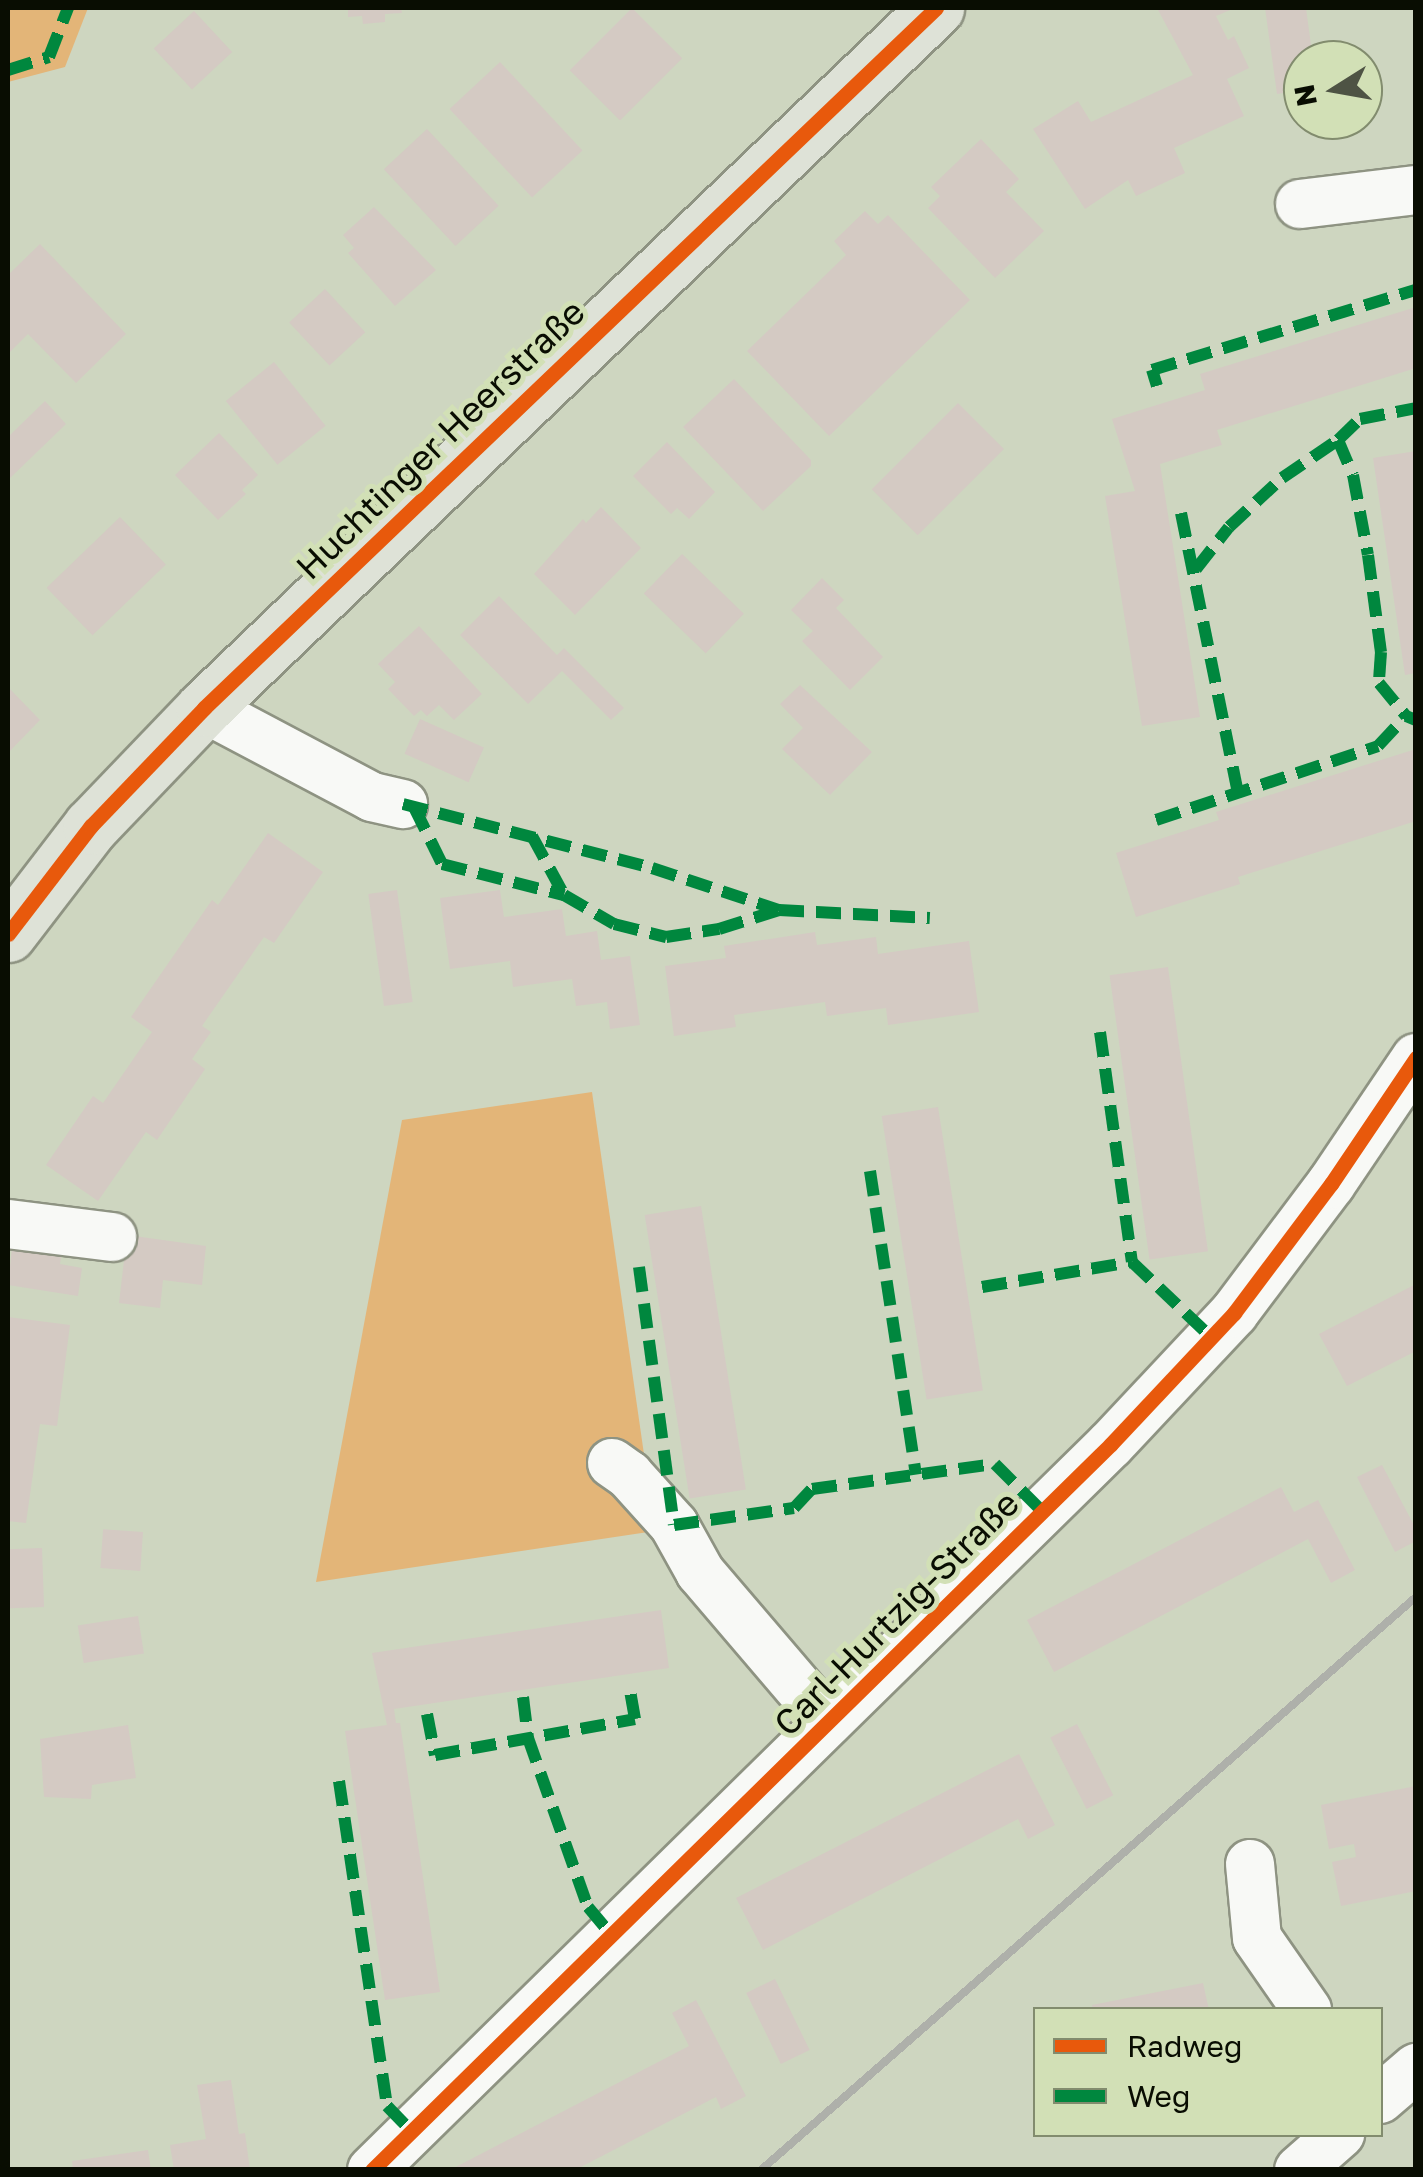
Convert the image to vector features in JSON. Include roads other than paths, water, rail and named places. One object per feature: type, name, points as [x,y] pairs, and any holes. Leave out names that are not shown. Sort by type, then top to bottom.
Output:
[{"type":"main road","name":"Huchtinger Heerstraße","points":[[8,934],[91,826],[204,708],[936,8]]},
{"type":"street","points":[[1300,204],[1416,190]]},
{"type":"street","points":[[204,708],[372,797],[403,804]]},
{"type":"street","name":"Carl-Hurtzig-Straße","points":[[372,2170],[1111,1444],[1234,1312],[1332,1184],[1416,1058]]},
{"type":"street","points":[[8,1224],[112,1237]]},
{"type":"street","points":[[612,1463],[630,1475],[674,1525],[700,1572],[828,1722]]},
{"type":"street","points":[[1250,1864],[1257,1938],[1306,2007]]},
{"type":"street","points":[[1383,2096],[1416,2068]]},
{"type":"street","points":[[1300,2170],[1337,2137]]},
{"type":"railway","points":[[761,2170],[1416,1597]]}]
